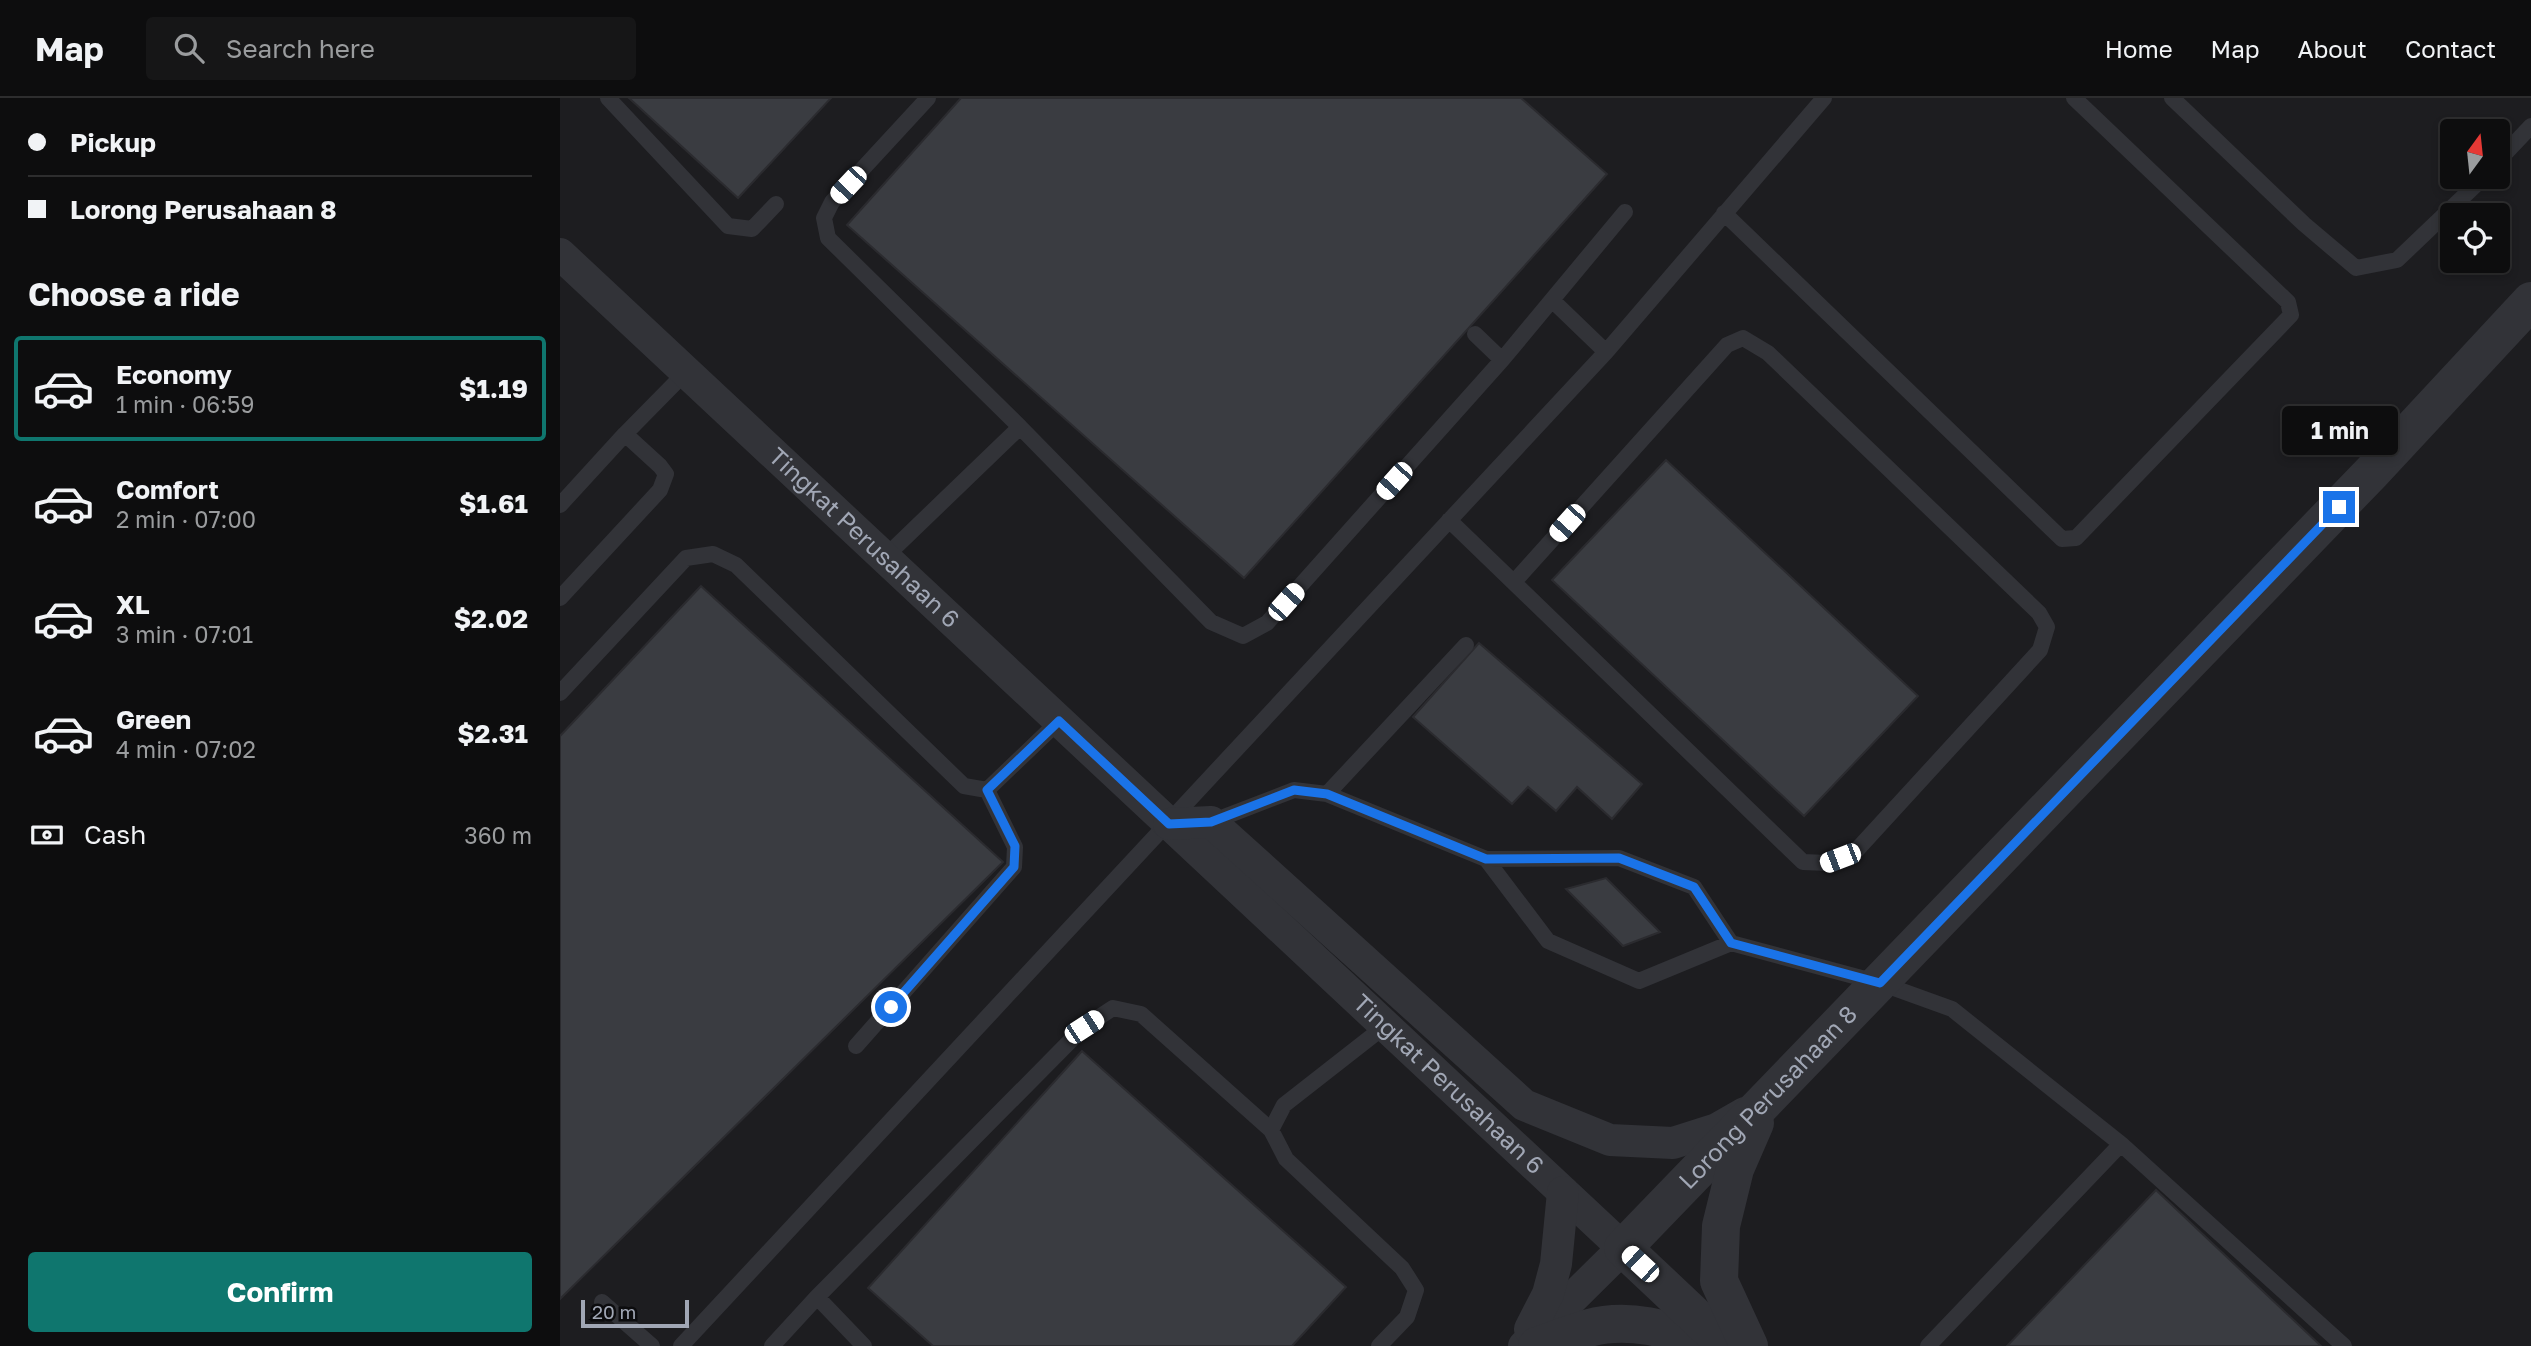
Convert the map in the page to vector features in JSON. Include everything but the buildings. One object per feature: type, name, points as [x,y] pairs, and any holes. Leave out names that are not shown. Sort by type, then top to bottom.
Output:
[{"type":"street","name":"Tingkat Perusahaan 6","points":[[560,254],[1727,1346]]},
{"type":"street","name":"Lorong Perusahaan 8","points":[[1523,1346],[1623,1248],[1880,983],[2372,472],[2531,301]]},
{"type":"street","name":"Tingkat Perusahaan 6","points":[[1211,822],[1524,1105],[1610,1140],[1673,1143],[1717,1129],[1764,1102]]},
{"type":"street","points":[[1169,824],[1211,822]]},
{"type":"street","points":[[1749,1346],[1719,1281],[1721,1226],[1735,1168],[1764,1102]]},
{"type":"street","points":[[1523,1346],[1548,1294],[1556,1264],[1563,1192]]},
{"type":"street","points":[[1537,1346],[1592,1327],[1635,1325],[1686,1335],[1704,1346]]},
{"type":"lane","points":[[608,98],[728,226],[752,229],[776,204]]},
{"type":"lane","points":[[928,98],[832,202],[824,218],[828,238],[1020,427],[1211,622],[1243,636],[1268,622],[1502,360],[1625,212]]},
{"type":"lane","points":[[681,1346],[1606,352],[1824,98]]},
{"type":"lane","points":[[1724,213],[2062,539],[2076,538],[2291,315],[2288,302],[2074,98]]},
{"type":"lane","points":[[2172,98],[2304,224],[2356,268],[2398,260],[2472,189]]},
{"type":"lane","points":[[2510,148],[2531,126]]},
{"type":"lane","points":[[1552,300],[1606,352]]},
{"type":"lane","points":[[1475,334],[1502,360]]},
{"type":"lane","points":[[1449,520],[1803,862],[1827,863],[1854,853],[2040,650],[2047,627],[2039,613],[1768,353],[1743,338],[1727,345],[1514,582]]},
{"type":"lane","points":[[560,505],[686,372]]},
{"type":"lane","points":[[885,557],[1020,427]]},
{"type":"lane","points":[[560,598],[660,490],[666,474],[625,434]]},
{"type":"lane","points":[[560,693],[686,558],[713,554],[736,565],[964,786],[987,790]]},
{"type":"lane","points":[[1327,794],[1465,645]]},
{"type":"lane","points":[[987,790],[1059,721]]},
{"type":"lane","points":[[856,1046],[1014,867],[1015,846],[987,790]]},
{"type":"lane","points":[[1211,822],[1294,790],[1327,794],[1486,859],[1619,858],[1694,887],[1731,943]]},
{"type":"lane","points":[[1486,859],[1548,941],[1639,981],[1731,943],[1880,983],[1952,1009],[2121,1144],[2344,1346]]},
{"type":"lane","points":[[772,1346],[1084,1027],[1113,1008],[1141,1014],[1271,1130],[1286,1159],[1402,1268],[1416,1290],[1407,1318],[1380,1346]]},
{"type":"lane","points":[[1271,1130],[1284,1105],[1385,1026]]},
{"type":"lane","points":[[1928,1346],[2121,1144]]},
{"type":"lane","points":[[817,1297],[863,1346]]},
{"type":"lane","points":[[602,1302],[652,1346]]},
{"type":"shaded area","points":[[560,98],[2531,98],[2531,1346],[560,1346]]},
{"type":"route","points":[[891,1007],[1014,867],[1015,846],[987,790],[1059,721],[1169,824],[1211,822],[1294,790],[1327,794],[1486,859],[1619,858],[1694,887],[1731,943],[1880,983],[2339,507]]}]
